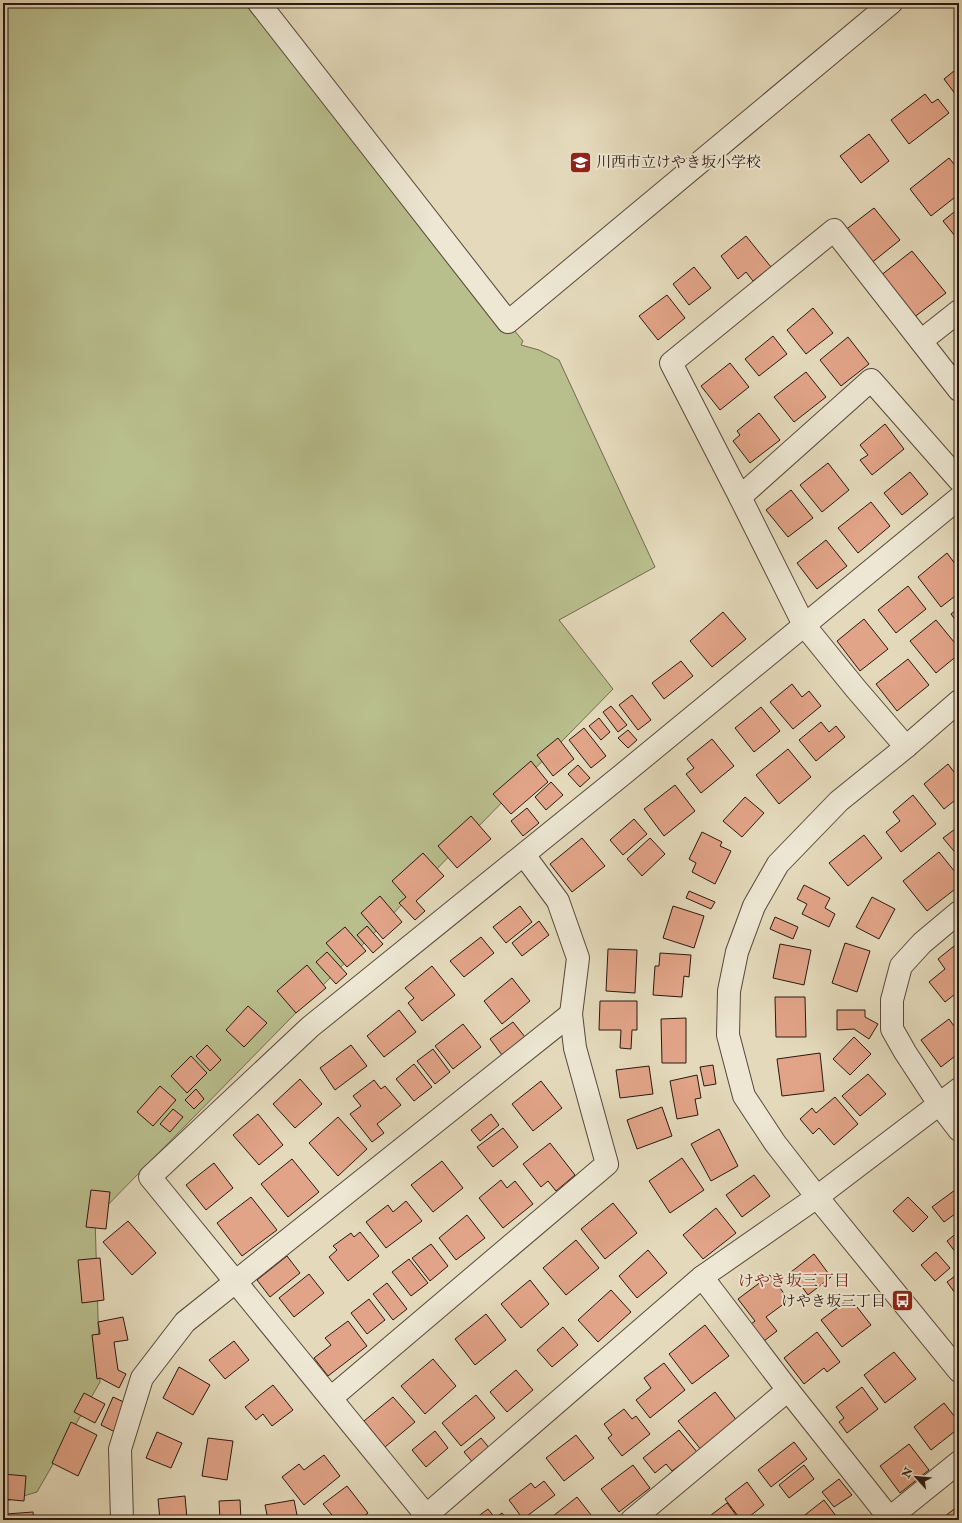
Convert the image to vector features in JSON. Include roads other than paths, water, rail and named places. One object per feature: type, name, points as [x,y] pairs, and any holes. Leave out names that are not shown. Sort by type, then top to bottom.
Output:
[{"type":"street","points":[[259,3],[508,322],[891,3]]},
{"type":"street","points":[[906,747],[804,625],[671,363],[834,230],[959,390]]},
{"type":"street","points":[[921,341],[959,312]]},
{"type":"street","points":[[740,497],[871,380],[959,480]]},
{"type":"street","points":[[959,498],[310,1027],[150,1177],[331,1398],[426,1518],[702,1278],[817,1197],[959,1088]]},
{"type":"street","points":[[959,701],[906,747],[839,801],[778,864],[754,906],[737,952],[729,991],[728,1035],[744,1096],[775,1143],[817,1197],[959,1371]]},
{"type":"street","points":[[331,1398],[607,1164],[575,1048],[571,1014],[578,958],[558,901],[524,854]]},
{"type":"street","points":[[959,912],[922,942],[901,966],[892,1000],[892,1029],[939,1104],[959,1130]]},
{"type":"street","points":[[122,1520],[120,1449],[142,1378],[185,1322],[571,1014]]},
{"type":"street","points":[[702,1278],[889,1519],[959,1462]]},
{"type":"street","points":[[632,1520],[788,1390]]},
{"type":"place","name":"川西市立けやき坂小学校","points":[[580,162]]},
{"type":"place","name":"けやき坂三丁目","points":[[902,1301]]},
{"type":"district","name":"けやき坂三丁目","points":[[794,1280]]}]
